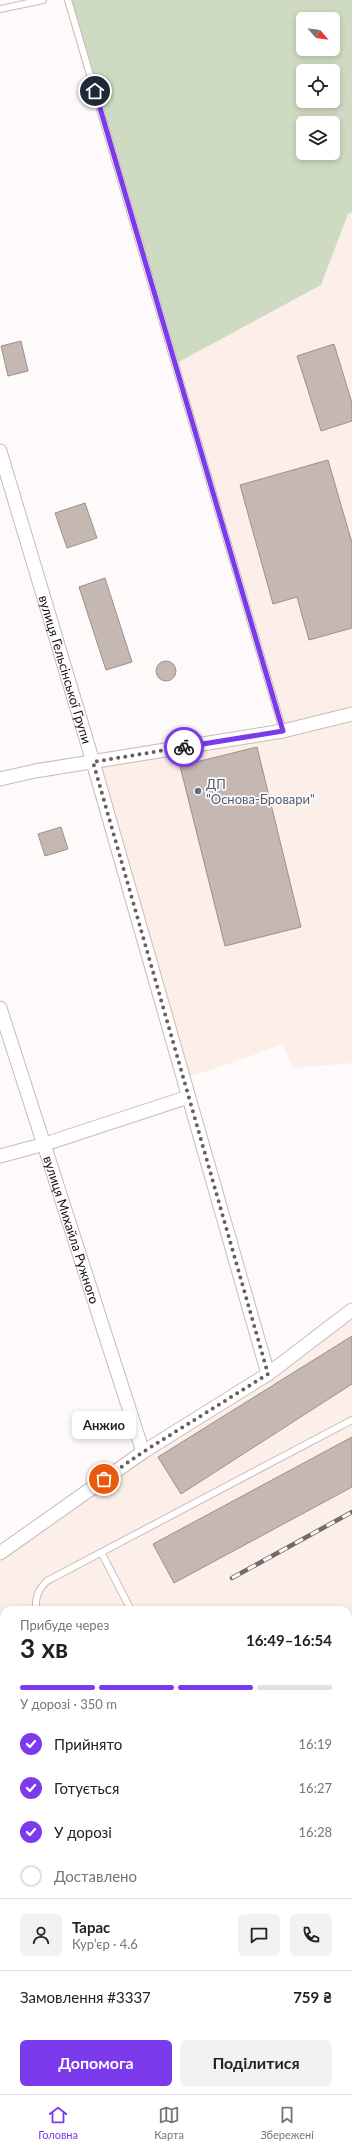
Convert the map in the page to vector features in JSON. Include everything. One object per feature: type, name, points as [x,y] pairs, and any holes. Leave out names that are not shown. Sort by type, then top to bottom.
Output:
[{"type":"street","name":"вулиця Гельсінської Групи","points":[[0,451],[93,762],[268,1374]]},
{"type":"street","points":[[0,779],[35,771],[283,731],[352,714]]},
{"type":"street","name":"вулиця Михайла Ружного","points":[[0,1008],[143,1452]]},
{"type":"street","points":[[0,1156],[45,1144],[188,1097]]},
{"type":"street","points":[[0,1553],[143,1452],[268,1374],[352,1310]]},
{"type":"lane","points":[[0,10],[43,0]]},
{"type":"lane","points":[[68,0],[283,731]]},
{"type":"lane","points":[[36,1606],[35,1600],[39,1590],[47,1581],[102,1554],[352,1420]]},
{"type":"lane","points":[[102,1554],[129,1606]]},
{"type":"shaded area","points":[[352,212],[352,1063],[294,1068],[282,1045],[183,1079],[93,762],[283,731],[175,364],[321,285],[348,214]]},
{"type":"shaded area","points":[[352,1310],[352,1606],[0,1606],[0,1553]]},
{"type":"green space","points":[[68,0],[352,0],[352,212],[348,214],[321,285],[175,364]]},
{"type":"building","points":[[21,341],[28,371],[8,376],[1,346]]},
{"type":"building","points":[[334,344],[352,403],[352,421],[321,431],[297,356]]},
{"type":"building","points":[[328,460],[352,543],[352,628],[309,640],[297,597],[273,604],[240,485]]},
{"type":"building","points":[[85,503],[97,538],[67,548],[55,513]]},
{"type":"building","points":[[105,578],[132,662],[106,670],[79,587]]},
{"type":"building","points":[[166,661],[173,664],[176,671],[173,678],[166,681],[159,678],[156,671],[159,664]]},
{"type":"building","points":[[257,747],[301,927],[225,946],[180,766]]},
{"type":"building","points":[[61,827],[68,849],[45,856],[38,834]]},
{"type":"building","points":[[352,1336],[352,1384],[181,1494],[158,1457]]},
{"type":"building","points":[[352,1437],[352,1487],[174,1583],[153,1544]]},
{"type":"railway","points":[[232,1578],[352,1512]]},
{"type":"way so far","points":[[104,1479],[143,1452],[268,1374],[93,762],[184,747]]},
{"type":"place","name":"ДП \"Основа-Бровари\"","points":[[198,791]]},
{"type":"place","name":"Анжио","points":[[104,1479]]},
{"type":"route","points":[[95,91],[283,731],[184,747]]}]
